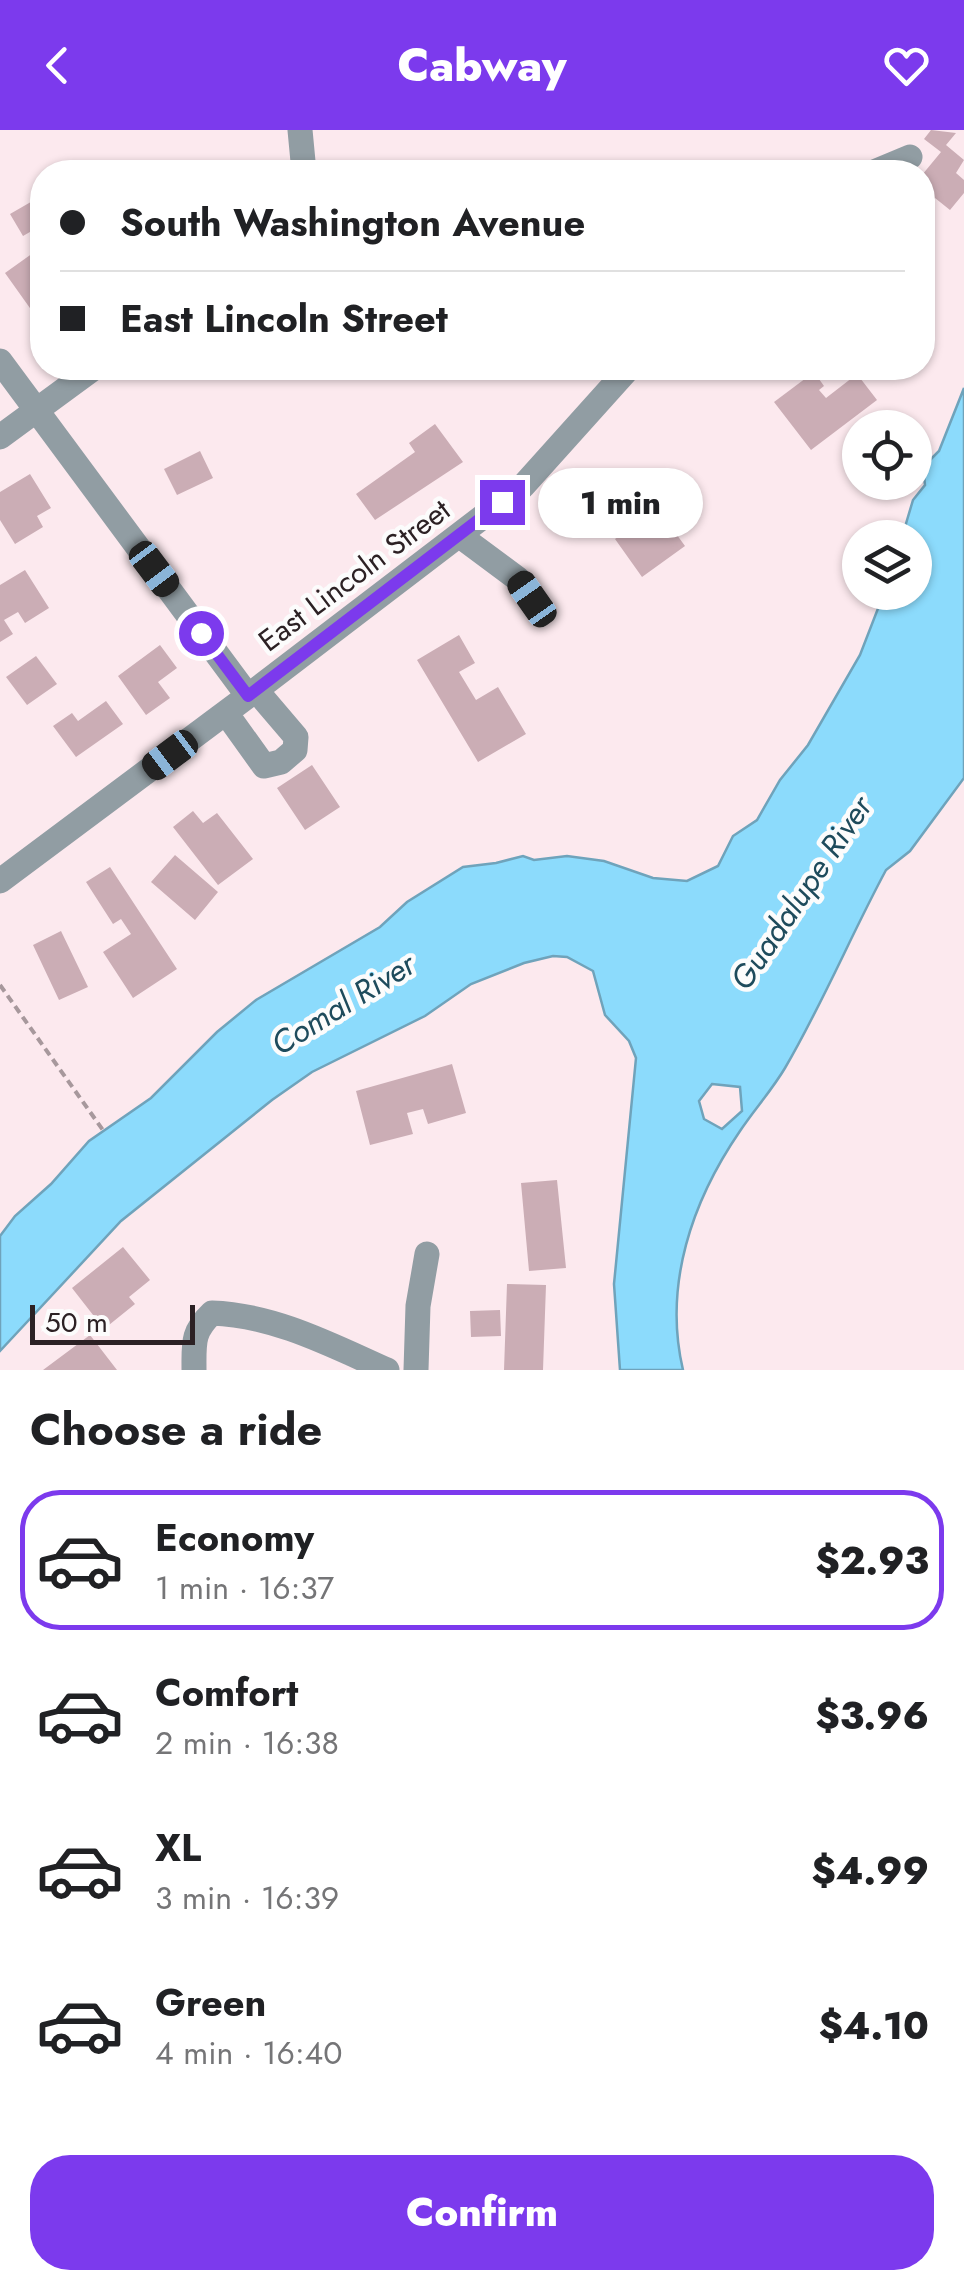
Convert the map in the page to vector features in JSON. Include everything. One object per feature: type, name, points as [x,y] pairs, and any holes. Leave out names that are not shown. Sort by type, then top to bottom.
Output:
[{"type":"street","points":[[300,130],[303,160]]},
{"type":"street","points":[[903,160],[910,157]]},
{"type":"street","points":[[0,361],[252,694],[296,737],[294,750],[281,762],[264,766],[226,713]]},
{"type":"street","points":[[0,437],[78,380]]},
{"type":"street","name":"East Lincoln Street","points":[[0,880],[252,694],[523,486],[618,380]]},
{"type":"street","points":[[460,536],[518,579],[532,599]]},
{"type":"street","points":[[416,1370],[418,1306],[426,1254]]},
{"type":"street","points":[[194,1370],[198,1326],[212,1312],[244,1314],[319,1340],[387,1370]]},
{"type":"path","points":[[0,985],[104,1133]]},
{"type":"water","points":[[964,388],[964,778],[910,851],[886,870],[799,1044],[708,1186],[686,1245],[680,1275],[677,1307],[683,1370],[620,1370],[614,1284],[636,1058],[629,1041],[605,1015],[593,971],[567,957],[553,956],[471,984],[425,1016],[312,1072],[272,1100],[121,1221],[0,1351],[0,1236],[89,1141],[151,1098],[217,1032],[256,1000],[380,927],[407,902],[463,867],[523,856],[534,860],[567,856],[604,861],[653,878],[687,881],[718,866],[733,836],[757,820],[780,780],[808,745],[860,655],[877,610],[932,610],[932,520],[907,520],[913,500],[932,500],[932,458],[939,451]],"holes":[[[712,1084],[740,1087],[742,1111],[722,1129],[704,1119],[699,1101]]]},
{"type":"building","points":[[931,130],[956,133],[946,145],[964,160],[956,173],[964,180],[964,193],[950,210],[935,198],[934,160],[941,152],[924,139]]},
{"type":"building","points":[[30,202],[30,232],[23,236],[10,214]]},
{"type":"building","points":[[30,255],[30,308],[5,273]]},
{"type":"building","points":[[803,380],[820,380],[824,386],[819,390],[826,398],[849,380],[862,380],[877,400],[864,410],[842,410],[842,427],[811,450],[774,402]]},
{"type":"building","points":[[435,424],[463,462],[375,520],[356,494],[415,452],[409,443]]},
{"type":"building","points":[[200,451],[213,478],[177,495],[164,469]]},
{"type":"building","points":[[30,474],[51,508],[37,516],[43,527],[15,544],[0,520],[0,492]]},
{"type":"building","points":[[693,483],[698,491],[683,502],[697,521],[677,535],[685,546],[642,577],[615,539]]},
{"type":"building","points":[[25,570],[49,608],[25,623],[18,612],[4,620],[13,634],[0,642],[0,585]]},
{"type":"building","points":[[459,635],[475,663],[459,672],[476,700],[498,687],[526,734],[478,762],[417,660]]},
{"type":"building","points":[[160,645],[177,668],[158,682],[170,698],[146,715],[118,676]]},
{"type":"building","points":[[36,656],[57,684],[27,705],[6,677]]},
{"type":"building","points":[[106,701],[123,724],[76,757],[53,726],[72,713],[78,721]]},
{"type":"building","points":[[312,765],[340,807],[305,830],[277,788]]},
{"type":"building","points":[[193,811],[203,823],[217,813],[253,859],[218,885],[173,827]]},
{"type":"building","points":[[175,855],[218,892],[195,920],[151,882]]},
{"type":"building","points":[[110,867],[177,969],[133,998],[103,952],[131,934],[121,919],[113,924],[86,882]]},
{"type":"building","points":[[61,931],[88,987],[59,1000],[33,945]]},
{"type":"building","points":[[452,1064],[466,1113],[428,1124],[423,1109],[407,1113],[413,1134],[370,1145],[356,1091]]},
{"type":"building","points":[[557,1180],[566,1268],[529,1271],[521,1183]]},
{"type":"building","points":[[123,1247],[150,1280],[129,1297],[135,1304],[104,1329],[72,1288]]},
{"type":"building","points":[[507,1284],[546,1285],[543,1370],[504,1370]]},
{"type":"building","points":[[500,1310],[501,1336],[471,1337],[470,1311]]},
{"type":"building","points":[[90,1335],[117,1370],[43,1370]]},
{"type":"route","points":[[201,633],[248,696],[502,502]]},
{"type":"water label","name":"Guadalupe River","points":[[801,893]]},
{"type":"water label","name":"Comal River","points":[[343,1004]]}]
